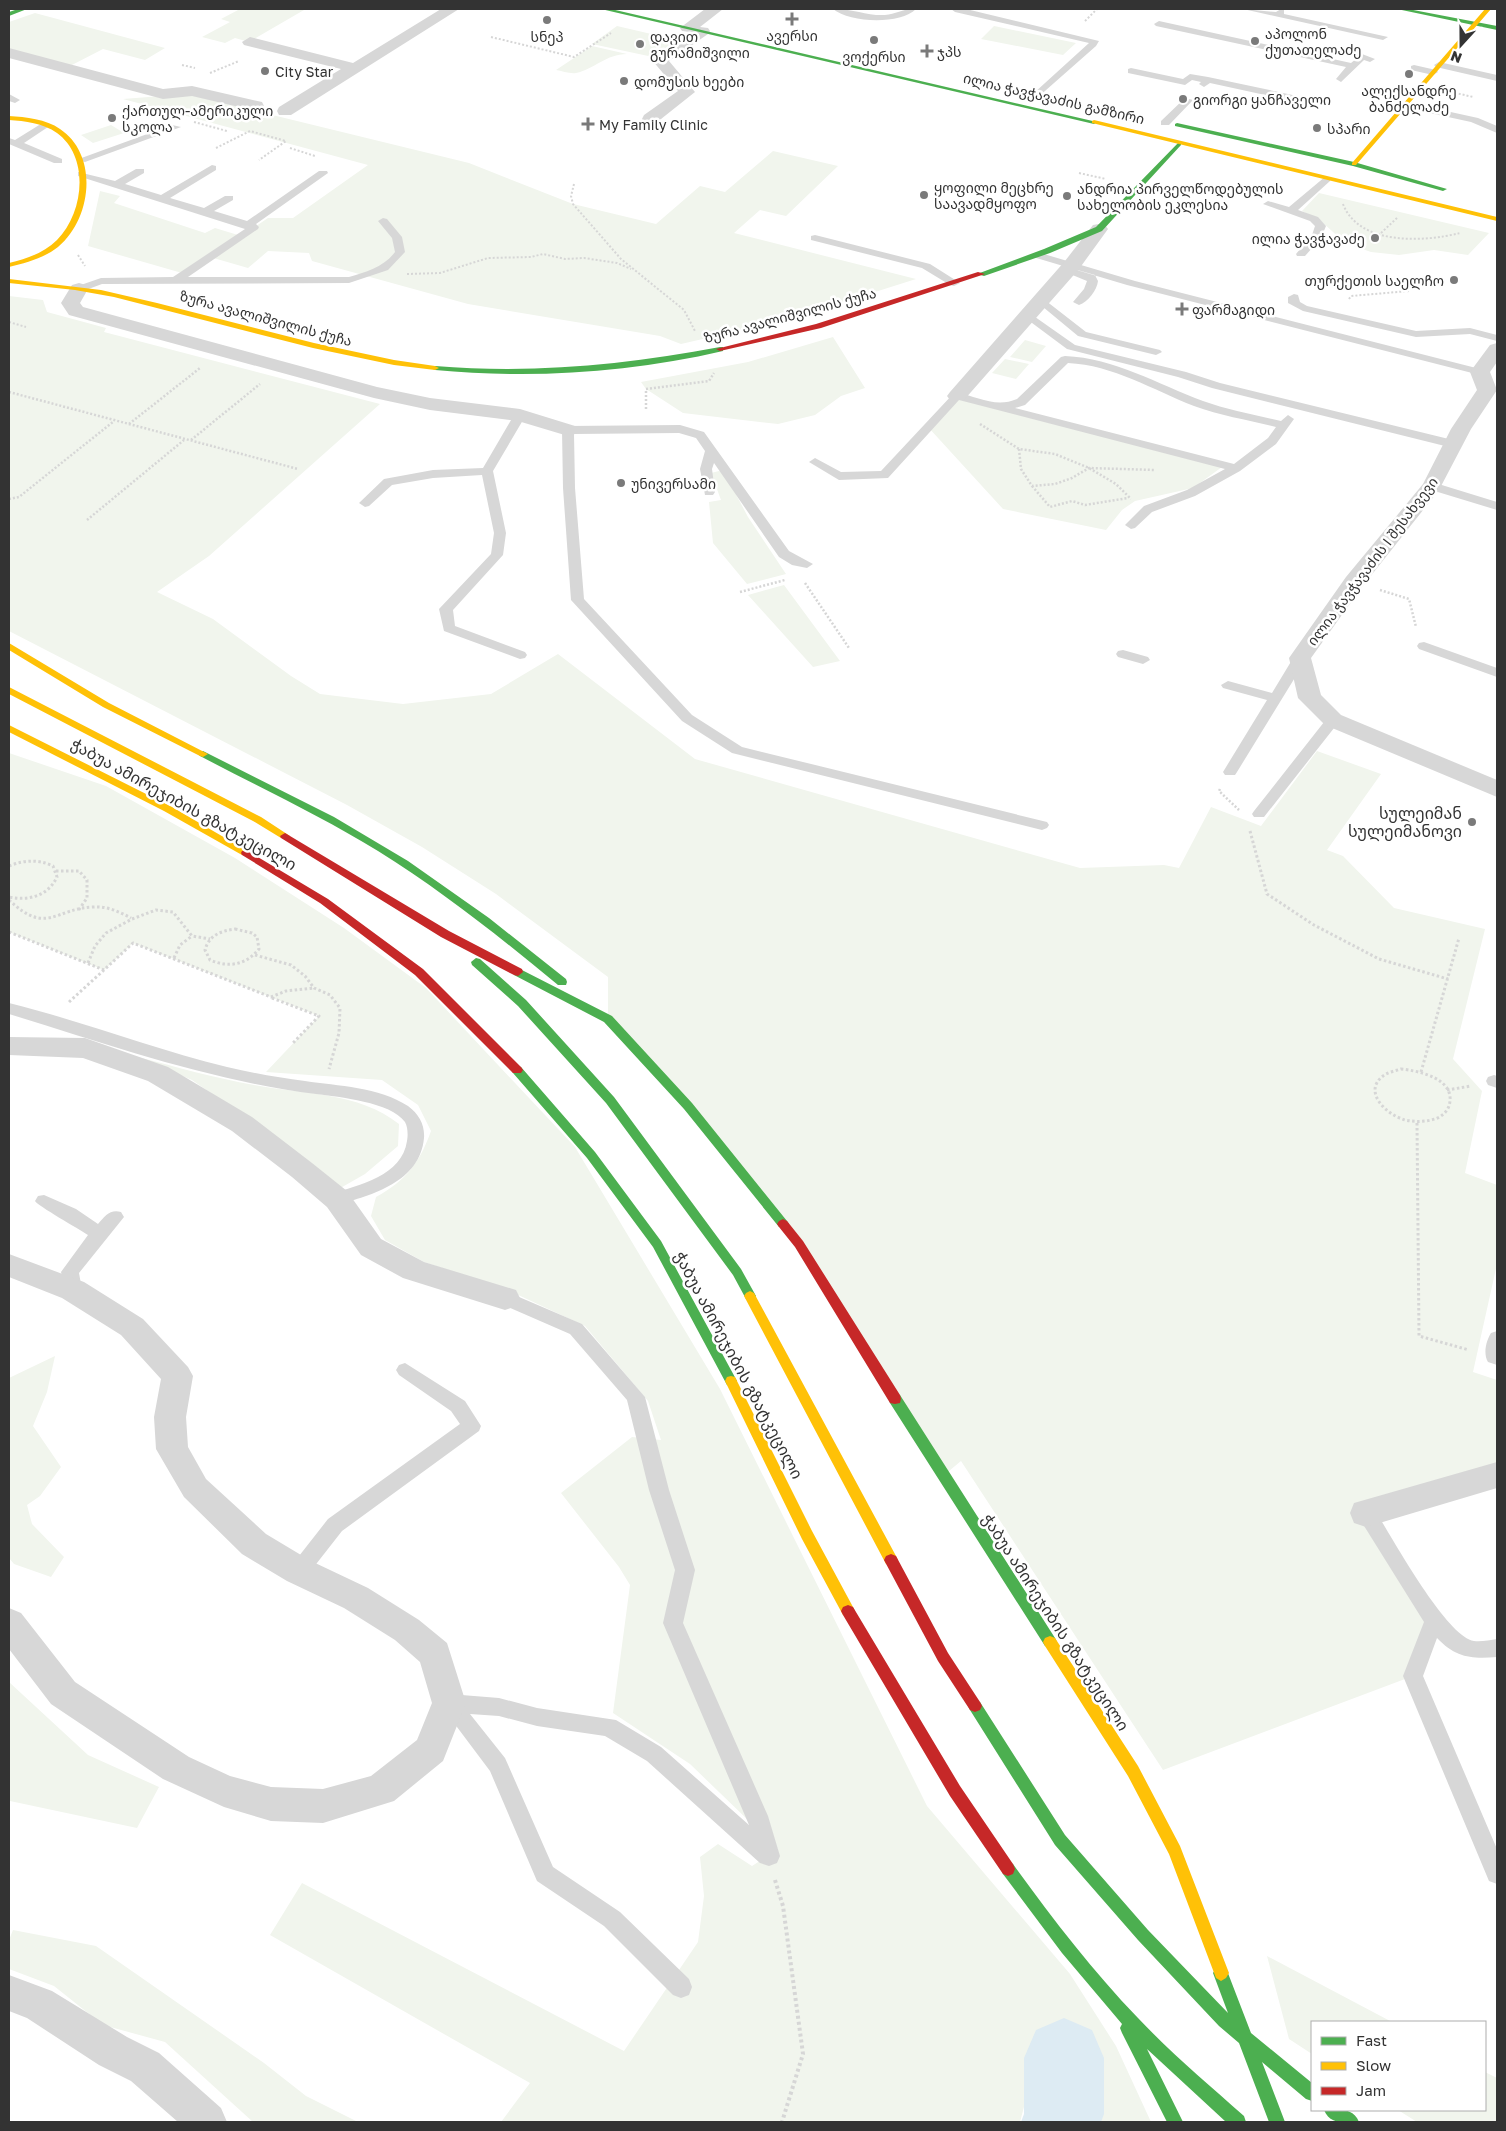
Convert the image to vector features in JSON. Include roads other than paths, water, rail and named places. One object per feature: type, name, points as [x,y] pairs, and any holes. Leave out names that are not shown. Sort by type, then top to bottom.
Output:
[{"type":"main road","points":[[9,14],[24,9]]},
{"type":"main road","name":"ილია ჭავჭავაძის გამზირი","points":[[604,9],[693,23],[1179,144],[1497,219]]},
{"type":"main road","points":[[1400,9],[1497,28]]},
{"type":"main road","points":[[1356,162],[1488,9]]},
{"type":"main road","name":"ილია ჭავჭავაძის გამზირი","points":[[1032,94],[1055,99]]},
{"type":"main road","points":[[9,118],[44,124],[61,132],[77,150],[81,160],[82,174],[82,192],[77,215],[62,240],[40,255],[9,265]]},
{"type":"main road","name":"ილია ჭავჭავაძის გამზირი","points":[[1161,123],[1220,133],[1356,162],[1450,191]]},
{"type":"main road","name":"ზურა ავალიშვილის ქუჩა","points":[[9,282],[79,288],[160,306],[286,342],[338,354],[429,369],[504,374],[571,372],[629,366],[714,352],[821,325],[1037,255],[1099,229],[1179,144]]},
{"type":"main road","points":[[9,646],[106,706],[335,822],[403,862],[480,915],[608,1019]]},
{"type":"main road","name":"ჭაბუა ამირეჯიბის გზატკეცილი","points":[[9,690],[257,819],[446,934],[608,1019],[688,1106],[799,1244],[943,1476],[1133,1771],[1175,1851],[1277,2122]]},
{"type":"main road","points":[[106,706],[156,744]]},
{"type":"main road","name":"ჭაბუა ამირეჯიბის გზატკეცილი","points":[[9,728],[116,782],[266,866],[357,925],[421,973],[511,1061],[584,1145],[659,1246],[734,1383],[824,1568],[926,1748],[1046,1921],[1116,2004],[1200,2091],[1238,2122]]},
{"type":"main road","points":[[9,742],[116,782]]},
{"type":"main road","points":[[211,782],[235,798],[257,819]]},
{"type":"main road","name":"ჭაბუა ამირეჯიბის გზატკეცილი","points":[[446,934],[522,1003],[610,1100],[737,1272],[943,1657],[1060,1840],[1143,1935],[1225,2021],[1311,2092]]},
{"type":"main road","name":"ჭაბუა ამირეჯიბის გზატკეცილი","points":[[1116,2004],[1175,2122]]},
{"type":"main road","points":[[1334,2111],[1351,2122]]},
{"type":"street","points":[[285,111],[451,9]]},
{"type":"street","points":[[650,120],[687,92],[660,60],[693,23],[718,16]]},
{"type":"street","points":[[258,44],[355,68]]},
{"type":"street","points":[[9,53],[162,94],[192,91],[256,106]]},
{"type":"street","points":[[956,398],[1041,300],[1076,268],[1099,229]]},
{"type":"street","points":[[79,288],[70,303],[76,311],[374,392],[430,404],[520,415],[568,430]]},
{"type":"street","name":"ილია ჭავჭავაძის I შესახვევი","points":[[1300,658],[1354,582],[1432,486],[1497,349]]},
{"type":"street","points":[[1300,658],[1303,677],[1310,698],[1333,720],[1497,789]]},
{"type":"street","points":[[9,1046],[85,1048],[158,1074],[242,1124],[338,1199],[371,1247],[414,1270],[505,1298]]},
{"type":"street","points":[[9,1266],[73,1290],[132,1327],[177,1376],[170,1417],[172,1449],[195,1488],[254,1544],[299,1571],[356,1598],[407,1630],[436,1654],[449,1703],[431,1750],[381,1789],[323,1806],[271,1804],[224,1791],[176,1768],[63,1693],[9,1624]]},
{"type":"street","points":[[1366,1513],[1497,1476]]},
{"type":"street","points":[[9,1993],[39,2004],[113,2051],[145,2067],[207,2122]]},
{"type":"lane","points":[[838,9],[860,15],[888,18],[900,16],[911,9]]},
{"type":"lane","points":[[955,9],[1094,41],[1093,44],[1032,94]]},
{"type":"lane","points":[[993,18],[1002,9]]},
{"type":"lane","points":[[1248,9],[1383,36]]},
{"type":"lane","points":[[1159,24],[1354,66]]},
{"type":"lane","points":[[1342,79],[1362,57],[1370,59]]},
{"type":"lane","points":[[1414,68],[1436,69],[1497,78]]},
{"type":"lane","points":[[1131,70],[1185,82],[1190,76],[1206,82],[1320,104]]},
{"type":"lane","points":[[1161,123],[1188,100]]},
{"type":"lane","points":[[1405,105],[1474,120],[1497,130]]},
{"type":"lane","points":[[13,142],[44,124]]},
{"type":"lane","points":[[81,160],[176,127]]},
{"type":"lane","points":[[13,142],[58,161]]},
{"type":"lane","points":[[161,198],[212,168]]},
{"type":"lane","points":[[116,185],[140,171]]},
{"type":"lane","points":[[247,226],[323,173]]},
{"type":"lane","points":[[82,174],[254,228],[174,281]]},
{"type":"lane","points":[[1292,210],[1326,179]]},
{"type":"lane","points":[[205,212],[229,198]]},
{"type":"lane","points":[[1268,204],[1292,210],[1314,219],[1321,226],[1317,236],[1301,254]]},
{"type":"lane","points":[[79,288],[101,281],[349,280],[371,274],[388,265],[400,252],[397,238],[383,221]]},
{"type":"lane","points":[[815,238],[926,266],[954,282]]},
{"type":"lane","points":[[1037,255],[1076,268],[1483,381]]},
{"type":"lane","points":[[1076,268],[1093,281],[1092,286],[1078,302]]},
{"type":"lane","points":[[1294,297],[1294,303],[1298,306],[1416,334],[1470,331],[1497,338]]},
{"type":"lane","points":[[1041,300],[1082,334],[1156,352]]},
{"type":"lane","points":[[1028,315],[1071,347],[1182,374],[1216,386],[1453,444]]},
{"type":"lane","points":[[1001,408],[1014,407],[1059,364],[1065,360],[1072,359],[1114,369],[1200,404],[1283,426]]},
{"type":"lane","points":[[1182,374],[1213,378],[1315,403],[1363,422]]},
{"type":"lane","points":[[815,462],[840,476],[884,475],[956,398],[1236,468]]},
{"type":"lane","points":[[1131,525],[1148,509],[1191,493],[1236,468],[1272,441],[1296,406]]},
{"type":"lane","points":[[520,415],[487,471],[500,534],[497,555],[446,609],[449,628],[520,655]]},
{"type":"lane","points":[[807,564],[797,562],[784,554],[700,434],[680,430],[646,428],[568,430],[569,488],[578,600],[687,718],[737,750],[1042,825]]},
{"type":"lane","points":[[709,492],[706,469],[712,449]]},
{"type":"lane","points":[[365,503],[388,482],[432,474],[487,471]]},
{"type":"lane","points":[[1432,486],[1497,506]]},
{"type":"lane","points":[[1424,646],[1495,669]]},
{"type":"lane","points":[[1123,654],[1143,660]]},
{"type":"lane","name":"ილია ჭავჭავაძის I შესახვევი","points":[[1230,772],[1300,658]]},
{"type":"lane","points":[[1228,685],[1274,698]]},
{"type":"lane","points":[[1252,815],[1333,720]]},
{"type":"lane","points":[[9,1008],[184,1061],[274,1083],[321,1089],[385,1102],[411,1118],[417,1132],[413,1156],[389,1181],[338,1199]]},
{"type":"lane","points":[[44,1201],[70,1214],[99,1234]]},
{"type":"lane","points":[[73,1290],[70,1272],[99,1234],[115,1217]]},
{"type":"lane","points":[[449,1703],[499,1707],[537,1717],[609,1727],[654,1754],[768,1856],[757,1816],[673,1623],[685,1570],[659,1490],[636,1397],[576,1329],[505,1298]]},
{"type":"lane","points":[[1495,1357],[1497,1338]]},
{"type":"lane","points":[[299,1571],[335,1525],[472,1426],[458,1406],[406,1370]]},
{"type":"lane","points":[[1366,1513],[1434,1621],[1450,1638],[1471,1650],[1497,1648]]},
{"type":"lane","points":[[1434,1621],[1413,1676],[1497,1874]]},
{"type":"lane","points":[[449,1703],[498,1765],[545,1874],[612,1919],[681,1987]]},
{"type":"waterway","points":[[1061,2122],[1064,2114],[1064,2058]]},
{"type":"place","name":"ავერსი","points":[[792,19]]},
{"type":"place","name":"სნეპ","points":[[547,20]]},
{"type":"place","name":"ვოქერსი","points":[[874,40]]},
{"type":"place","name":"აპოლონ ქუთათელაძე","points":[[1255,41]]},
{"type":"place","name":"დავით გურამიშვილი","points":[[640,44]]},
{"type":"place","name":"ჯპს","points":[[927,51]]},
{"type":"place","name":"City Star","points":[[265,71]]},
{"type":"place","name":"ალექსანდრე ბანძელაძე","points":[[1409,74]]},
{"type":"place","name":"დომუსის ხეები","points":[[624,81]]},
{"type":"place","name":"გიორგი ყანჩაველი","points":[[1183,99]]},
{"type":"place","name":"ქართულ-ამერიკული სკოლა","points":[[112,118]]},
{"type":"place","name":"My Family Clinic","points":[[588,124]]},
{"type":"place","name":"სპარი","points":[[1317,128]]},
{"type":"place","name":"ყოფილი მეცხრე საავადმყოფო","points":[[924,195]]},
{"type":"place","name":"ანდრია პირველწოდებულის სახელობის ეკლესია","points":[[1067,196]]},
{"type":"place","name":"ილია ჭავჭავაძე","points":[[1375,238]]},
{"type":"place","name":"თურქეთის საელჩო","points":[[1454,280]]},
{"type":"place","name":"ფარმაგიდი","points":[[1182,309]]},
{"type":"place","name":"უნივერსამი","points":[[621,483]]},
{"type":"place","name":"სულეიმან სულეიმანოვი","points":[[1472,822]]}]
